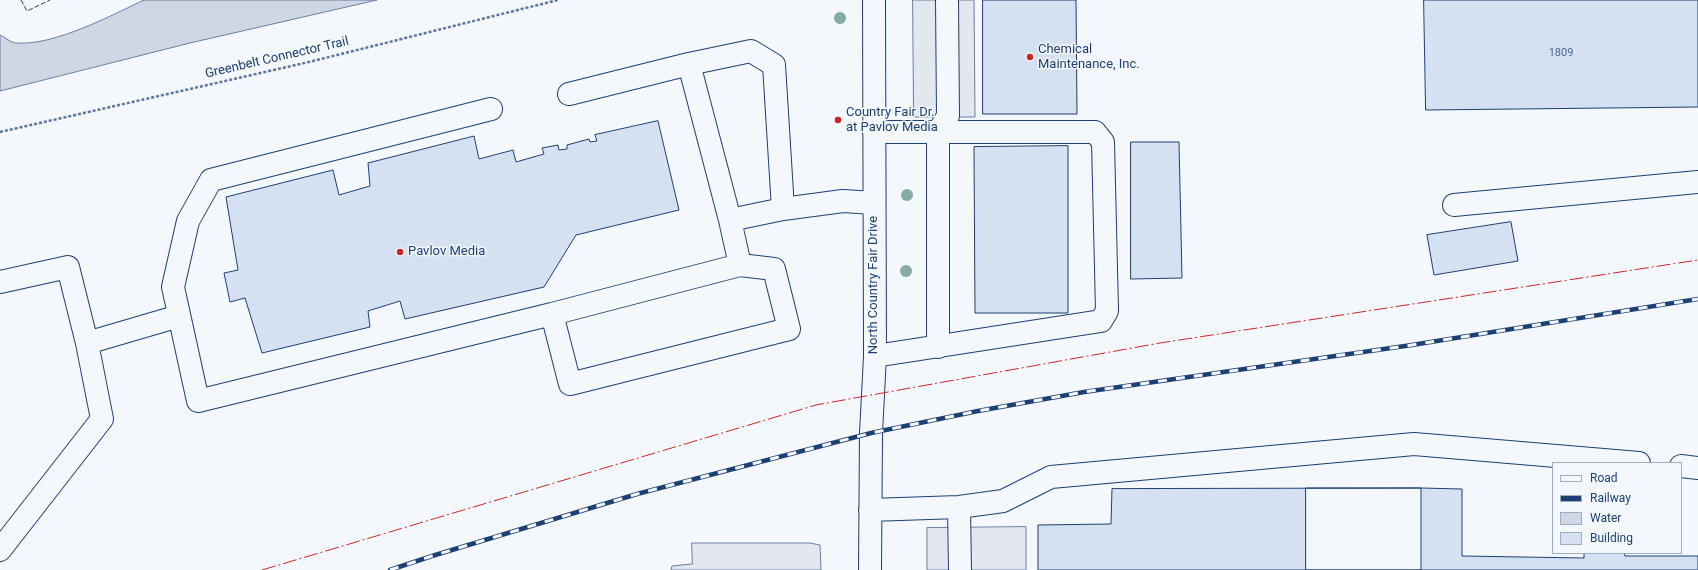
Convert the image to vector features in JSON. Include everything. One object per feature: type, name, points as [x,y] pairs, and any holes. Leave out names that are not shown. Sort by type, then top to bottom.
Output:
[{"type":"street","name":"North Country Fair Drive","points":[[870,570],[871,433],[875,356],[874,0]]},
{"type":"street","points":[[938,347],[938,132],[948,116],[947,0]]},
{"type":"street","points":[[569,94],[689,64],[751,51],[774,64],[783,209]]},
{"type":"street","points":[[689,64],[730,220],[740,265]]},
{"type":"street","points":[[491,109],[211,180],[188,221],[173,287],[198,401],[552,314],[740,265],[774,269],[789,329],[570,384],[552,314]]},
{"type":"street","points":[[874,132],[1095,132],[1104,142],[1107,311],[1101,321],[875,356]]},
{"type":"street","points":[[1454,205],[1698,182]]},
{"type":"street","points":[[730,220],[783,209],[843,201],[874,203]]},
{"type":"street","points":[[0,282],[68,268],[87,343],[102,419],[0,550]]},
{"type":"street","points":[[87,343],[179,316]]},
{"type":"street","points":[[870,510],[959,506],[1003,501],[1051,477],[1414,444],[1627,462]]},
{"type":"street","points":[[1682,466],[1698,468]]},
{"type":"street","points":[[959,506],[960,570]]},
{"type":"path","name":"Greenbelt Connector Trail","points":[[0,132],[309,62],[558,0]]},
{"type":"shaded area","points":[[913,0],[974,0],[975,117],[914,117]]},
{"type":"shaded area","points":[[1026,527],[1026,570],[927,570],[927,528]]},
{"type":"shaded area","points":[[692,543],[810,543],[820,545],[821,570],[671,570],[672,566],[692,564]]},
{"type":"water","points":[[144,0],[377,0],[190,43],[0,91],[0,35],[16,43],[31,43],[47,40],[82,29]]},
{"type":"building","name":"Chemical Maintenance, Inc.","points":[[983,0],[1076,0],[1077,114],[983,114]]},
{"type":"building","points":[[1424,0],[1698,0],[1698,107],[1426,110]]},
{"type":"building","name":"Pavlov Media","points":[[658,121],[679,210],[576,235],[544,287],[405,319],[400,301],[368,311],[370,327],[262,353],[245,298],[230,302],[224,273],[238,270],[226,197],[333,170],[339,195],[370,186],[368,163],[474,136],[479,159],[513,150],[516,162],[544,154],[542,148],[558,145],[559,150],[567,149],[567,145],[589,139],[590,142],[597,141],[595,135]]},
{"type":"building","points":[[1131,142],[1179,142],[1182,278],[1131,279]]},
{"type":"building","points":[[1068,146],[1068,313],[975,313],[974,147]]},
{"type":"building","points":[[1511,222],[1518,261],[1434,275],[1427,235]]},
{"type":"building","points":[[1306,488],[1421,488],[1421,570],[1306,570]]},
{"type":"building","points":[[1112,489],[1462,489],[1462,556],[1584,558],[1584,554],[1624,554],[1625,556],[1698,556],[1698,570],[1038,570],[1038,525],[1111,524]]},
{"type":"railway","points":[[390,570],[637,494],[871,433],[978,411],[1084,392],[1412,345],[1698,299]]},
{"type":"fence","points":[[21,0],[27,11],[50,0]]},
{"type":"power","points":[[262,570],[816,405],[1160,343],[1698,260]]},
{"type":"place","name":"Chemical Maintenance, Inc.","points":[[1030,57]]},
{"type":"place","name":"Country Fair Dr. at Pavlov Media","points":[[838,120]]},
{"type":"place","name":"Pavlov Media","points":[[400,252]]}]
